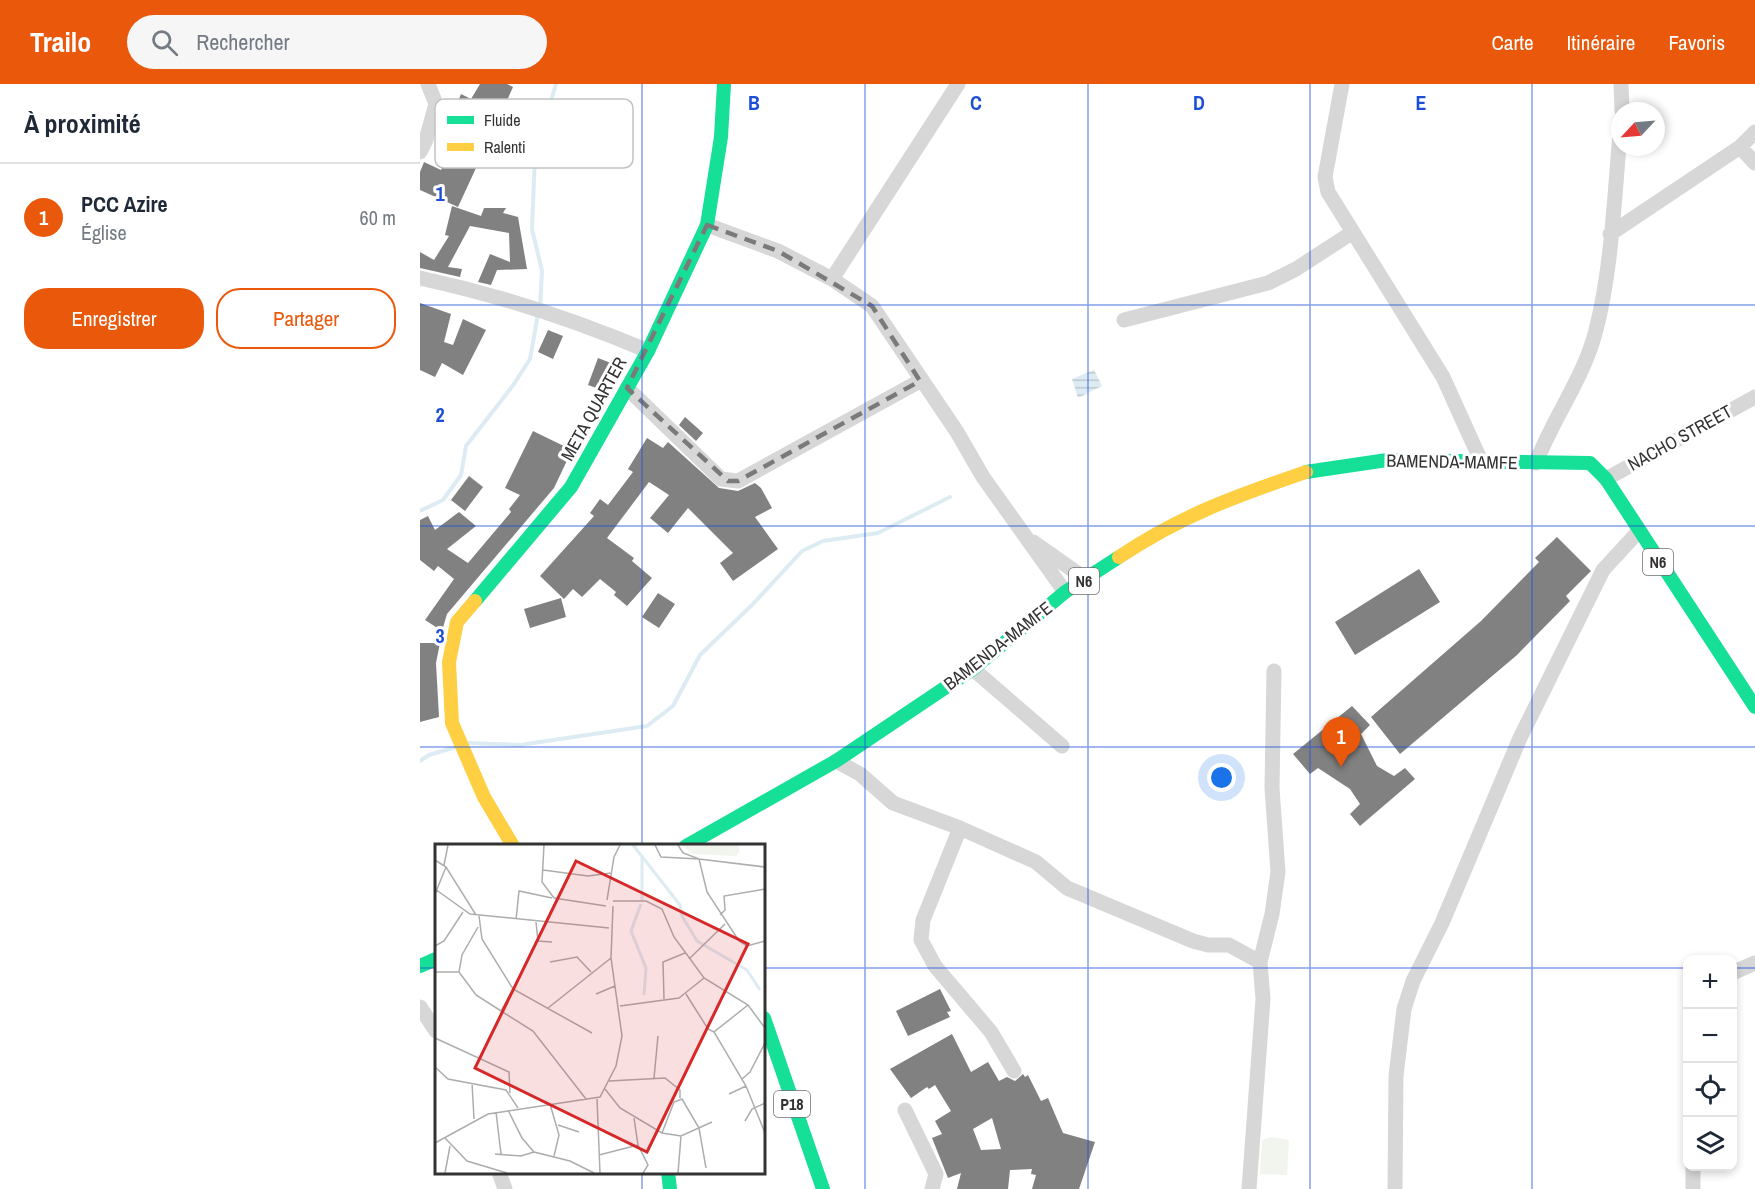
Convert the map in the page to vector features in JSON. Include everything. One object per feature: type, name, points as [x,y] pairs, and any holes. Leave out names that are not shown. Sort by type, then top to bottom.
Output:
[{"type":"main road","name":"META QUARTER","points":[[512,844],[484,797],[452,723],[449,662],[457,622],[508,558],[571,487],[648,351],[707,225],[721,137],[724,84]]},
{"type":"main road","name":"BAMENDA-MAMFE","points":[[690,844],[836,761],[973,669],[1065,592],[1087,580],[1160,530],[1214,504],[1314,469],[1387,460],[1537,459],[1590,463],[1606,479],[1638,532],[1755,706]]},
{"type":"main road","points":[[420,966],[435,959]]},
{"type":"main road","name":"P18","points":[[765,1021],[823,1189]]},
{"type":"main road","points":[[668,1174],[670,1189]]},
{"type":"street","points":[[428,84],[435,102]]},
{"type":"street","points":[[832,279],[958,84]]},
{"type":"street","points":[[1342,84],[1325,177],[1328,192],[1443,377],[1480,461]]},
{"type":"street","points":[[1621,84],[1622,102]]},
{"type":"street","points":[[420,152],[426,140],[435,108]]},
{"type":"street","points":[[1610,234],[1740,147],[1755,132]]},
{"type":"street","points":[[1740,147],[1755,163]]},
{"type":"street","points":[[1537,459],[1582,369],[1596,331],[1610,234],[1618,156]]},
{"type":"street","points":[[707,225],[778,250],[832,279],[872,306],[920,381],[957,432],[983,477],[1065,592]]},
{"type":"street","points":[[1124,320],[1268,283],[1296,269],[1353,232]]},
{"type":"street","points":[[420,279],[520,303],[590,326],[648,351]]},
{"type":"street","points":[[627,388],[721,479],[738,481],[920,381]]},
{"type":"street","name":"NACHO STREET","points":[[1606,479],[1755,397]]},
{"type":"street","points":[[1395,1189],[1396,1076],[1404,1009],[1413,981],[1442,923],[1520,738],[1603,570],[1638,532]]},
{"type":"street","points":[[1022,534],[1087,580]]},
{"type":"street","points":[[973,669],[1062,746]]},
{"type":"street","points":[[1249,1189],[1263,999],[1260,962],[1272,914],[1278,872],[1272,788],[1274,671]]},
{"type":"street","points":[[836,761],[860,774],[893,803],[960,828],[1036,862],[1067,888],[1193,941],[1208,945],[1229,945],[1260,962]]},
{"type":"street","points":[[960,828],[923,920],[921,940],[935,966],[991,1032],[1014,1071]]},
{"type":"street","points":[[1737,971],[1755,963]]},
{"type":"street","points":[[420,1007],[435,1030]]},
{"type":"street","points":[[904,1110],[936,1174],[932,1189]]},
{"type":"street","points":[[1693,1171],[1693,1189]]},
{"type":"street","points":[[499,1174],[505,1189]]},
{"type":"highlighted area","points":[[707,225],[778,251],[872,306],[920,381],[738,481],[728,481],[627,388]]},
{"type":"shaded area","points":[[1094,370],[1102,386],[1078,398],[1072,379]]},
{"type":"shaded area","points":[[1271,1137],[1288,1140],[1287,1175],[1260,1174],[1262,1140]]},
{"type":"building","points":[[480,84],[507,84],[513,87],[508,99],[471,99]]},
{"type":"building","points":[[461,94],[471,99],[459,99]]},
{"type":"building","points":[[424,162],[441,170],[442,168],[476,168],[458,207],[420,190],[420,172]]},
{"type":"building","points":[[452,206],[481,216],[484,208],[506,208],[503,213],[518,217],[527,269],[497,270],[491,285],[478,282],[490,254],[510,262],[509,233],[470,226],[448,267],[462,269],[460,277],[420,268],[420,252],[434,260],[449,236],[445,235]]},
{"type":"building","points":[[420,303],[451,314],[444,342],[453,345],[463,319],[486,330],[463,375],[442,363],[435,377],[420,370]]},
{"type":"building","points":[[548,330],[563,336],[553,359],[538,352]]},
{"type":"building","points":[[598,358],[624,368],[610,393],[588,385]]},
{"type":"building","points":[[685,417],[703,433],[696,441],[679,425]]},
{"type":"building","points":[[533,431],[572,450],[554,488],[447,614],[442,631],[425,620],[454,579],[438,566],[434,571],[420,560],[420,520],[428,516],[435,530],[459,512],[476,526],[447,549],[468,563],[511,512],[509,509],[520,495],[505,488]]},
{"type":"building","points":[[647,438],[663,448],[668,442],[719,488],[738,491],[755,483],[761,488],[772,508],[755,517],[778,549],[733,581],[720,563],[733,553],[688,508],[668,533],[650,518],[669,495],[649,482],[607,538],[634,558],[632,561],[652,578],[627,606],[614,595],[616,592],[600,579],[582,597],[573,589],[564,599],[540,576],[594,516],[590,513],[600,499],[608,505],[633,472],[628,469]]},
{"type":"building","points":[[469,476],[483,487],[465,511],[451,500]]},
{"type":"building","points":[[1557,537],[1591,571],[1566,596],[1570,601],[1517,655],[1400,754],[1371,717],[1481,621],[1539,562],[1535,558]]},
{"type":"building","points":[[1419,569],[1440,602],[1355,655],[1335,622]]},
{"type":"building","points":[[658,593],[675,604],[659,628],[642,617]]},
{"type":"building","points":[[561,598],[566,617],[530,628],[524,609]]},
{"type":"building","points":[[420,643],[440,643],[436,663],[439,717],[420,722]]},
{"type":"building","points":[[1352,706],[1370,725],[1361,734],[1377,766],[1394,776],[1405,768],[1415,779],[1360,826],[1350,814],[1360,804],[1350,789],[1318,768],[1310,774],[1293,754]]},
{"type":"building","points":[[940,989],[951,1011],[947,1012],[950,1017],[908,1036],[896,1011]]},
{"type":"building","points":[[952,1034],[971,1072],[988,1062],[999,1081],[1007,1077],[1015,1081],[1023,1074],[1025,1077],[1028,1075],[1041,1101],[1048,1098],[1063,1133],[1095,1142],[1079,1189],[1032,1189],[1036,1175],[1031,1174],[1032,1169],[1010,1170],[1008,1189],[957,1189],[961,1173],[948,1178],[932,1138],[942,1134],[935,1121],[951,1111],[935,1085],[929,1089],[927,1087],[911,1098],[890,1069]],"holes":[[[992,1118],[1001,1149],[981,1150],[973,1129]]]},
{"type":"waterway","points":[[552,99],[556,84]]},
{"type":"waterway","points":[[534,168],[532,229],[542,271],[540,307]]},
{"type":"waterway","points":[[420,511],[443,500],[461,475],[466,446],[514,384],[530,359],[538,314]]},
{"type":"waterway","points":[[469,743],[520,745],[647,726],[673,706],[700,655],[752,605],[802,551],[823,541],[878,533],[950,497]]},
{"type":"waterway","points":[[420,761],[429,755],[456,747]]},
{"type":"traffic: fast","points":[[475,601],[571,487],[648,351],[707,225],[721,137],[724,84]]},
{"type":"traffic: fast","points":[[1306,472],[1387,460],[1590,463],[1606,479],[1755,707]]},
{"type":"traffic: fast","points":[[690,844],[836,761],[973,669],[1065,592],[1119,557]]},
{"type":"traffic: fast","points":[[420,966],[435,959]]},
{"type":"traffic: fast","points":[[765,1021],[823,1189]]},
{"type":"traffic: fast","points":[[668,1174],[670,1189]]},
{"type":"traffic: slow","points":[[1119,557],[1187,518],[1306,472]]},
{"type":"traffic: slow","points":[[475,601],[457,622],[449,662],[452,723],[484,797],[512,844]]},
{"type":"place","name":"PCC Azire","points":[[1341,767]]}]
